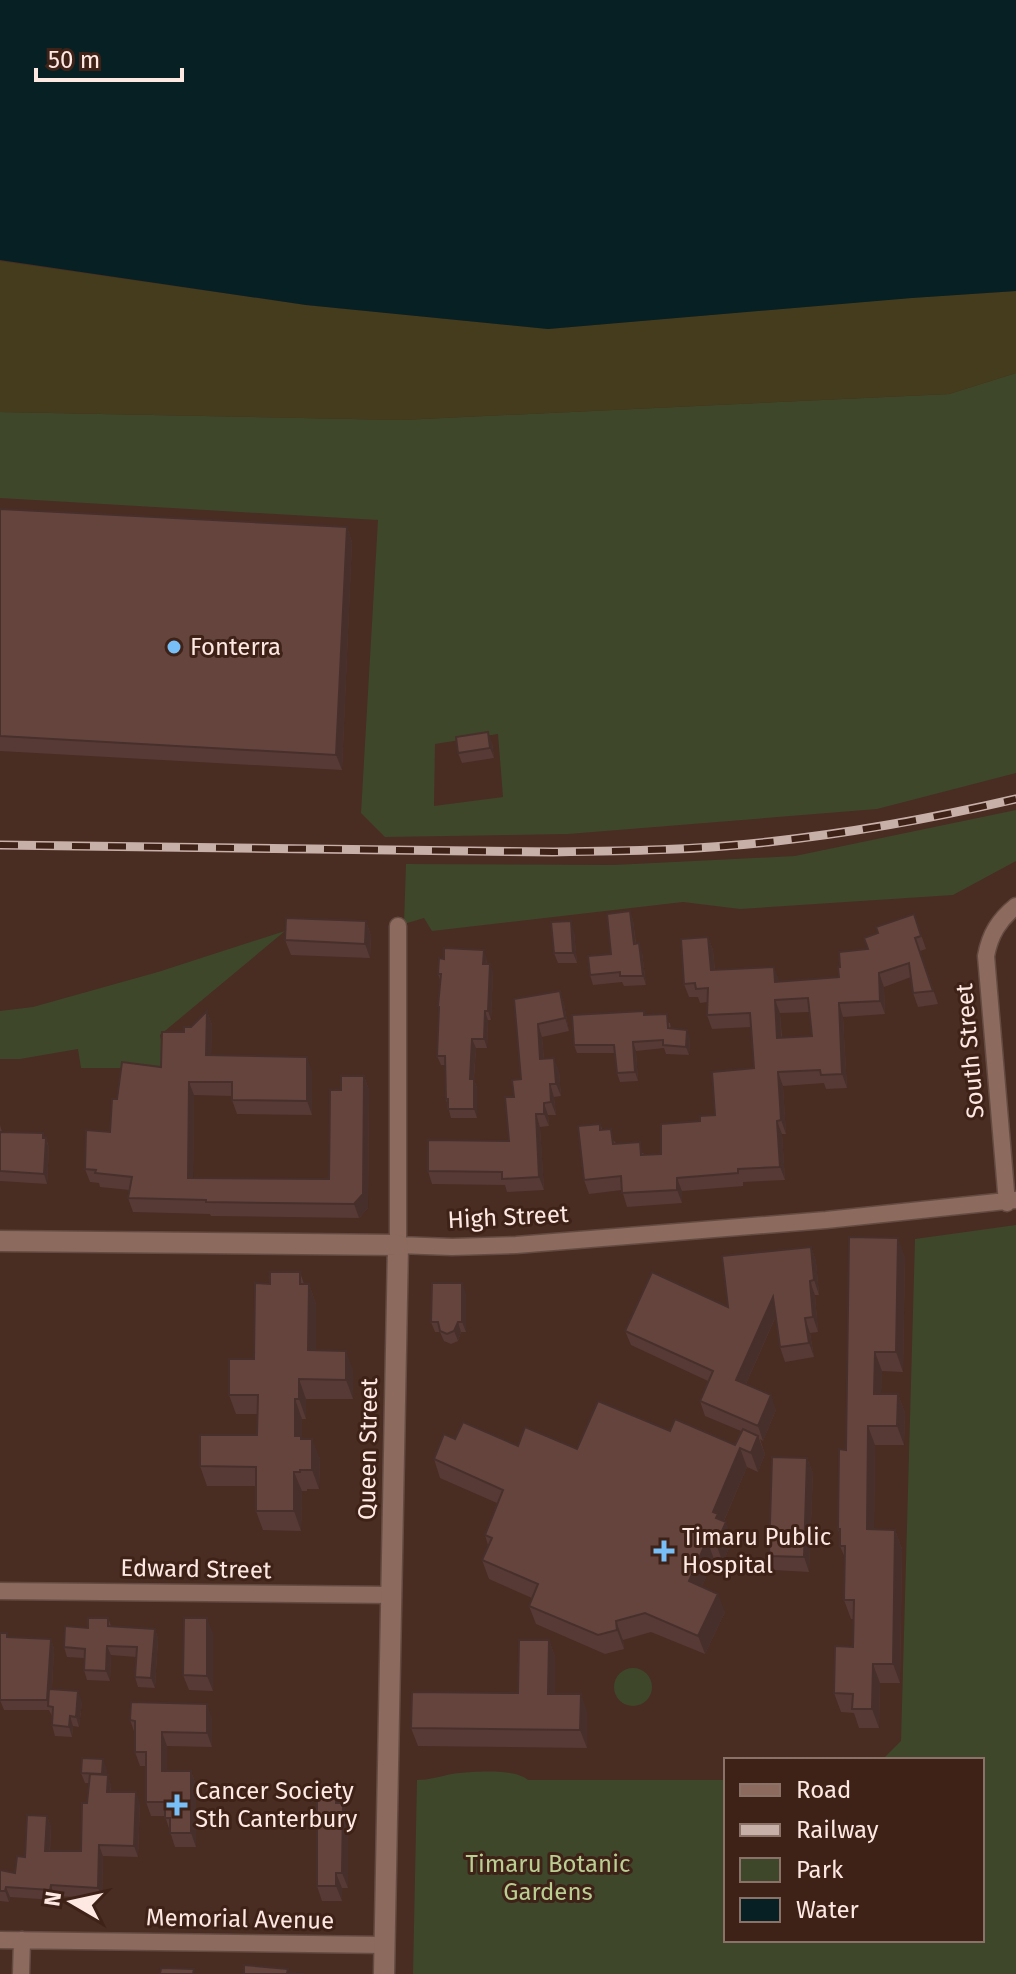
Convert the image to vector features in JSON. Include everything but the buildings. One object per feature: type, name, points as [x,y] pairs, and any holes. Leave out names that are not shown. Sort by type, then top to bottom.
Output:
[{"type":"street","name":"South Street","points":[[1011,1202],[986,956],[996,926],[1016,906]]},
{"type":"street","name":"Queen Street","points":[[384,1974],[398,1245],[398,926]]},
{"type":"street","name":"High Street","points":[[0,1241],[452,1247],[516,1245],[1011,1202]]},
{"type":"street","name":"Edward Street","points":[[0,1591],[391,1595]]},
{"type":"street","name":"Memorial Avenue","points":[[0,1940],[384,1945]]},
{"type":"street","points":[[21,1974],[22,1940]]},
{"type":"green space","points":[[1016,373],[1016,773],[877,809],[568,834],[385,837],[361,813],[378,520],[0,498],[0,412],[401,420],[949,394]],"holes":[[[498,734],[503,797],[434,806],[435,744]]]},
{"type":"green space","points":[[1016,810],[1016,861],[953,895],[740,909],[683,902],[432,931],[424,918],[404,924],[406,864],[614,865],[795,856]]},
{"type":"green space","points":[[285,931],[160,1035],[167,1068],[81,1068],[78,1049],[20,1059],[0,1059],[0,1011],[33,1007],[158,972]]},
{"type":"green space","name":"Timaru Botanic Gardens","points":[[1016,1225],[1016,1974],[413,1974],[417,1780],[476,1772],[506,1772],[528,1780],[724,1780],[724,1942],[984,1942],[984,1758],[884,1758],[901,1741],[915,1239]]},
{"type":"green space","points":[[633,1668],[646,1674],[652,1687],[646,1700],[633,1706],[620,1700],[614,1687],[620,1674]]},
{"type":"sand","points":[[0,261],[306,305],[548,329],[1016,291],[1016,373],[949,394],[401,420],[0,412]]},
{"type":"water","points":[[0,0],[1016,0],[1016,291],[548,329],[306,305],[0,260]]},
{"type":"railway","points":[[0,845],[634,851],[741,845],[831,834],[924,819],[1016,799]]},
{"type":"place","name":"Fonterra","points":[[174,647]]},
{"type":"place","name":"Timaru Public Hospital","points":[[664,1551]]},
{"type":"place","name":"Cancer Society Sth Canterbury","points":[[177,1805]]}]
